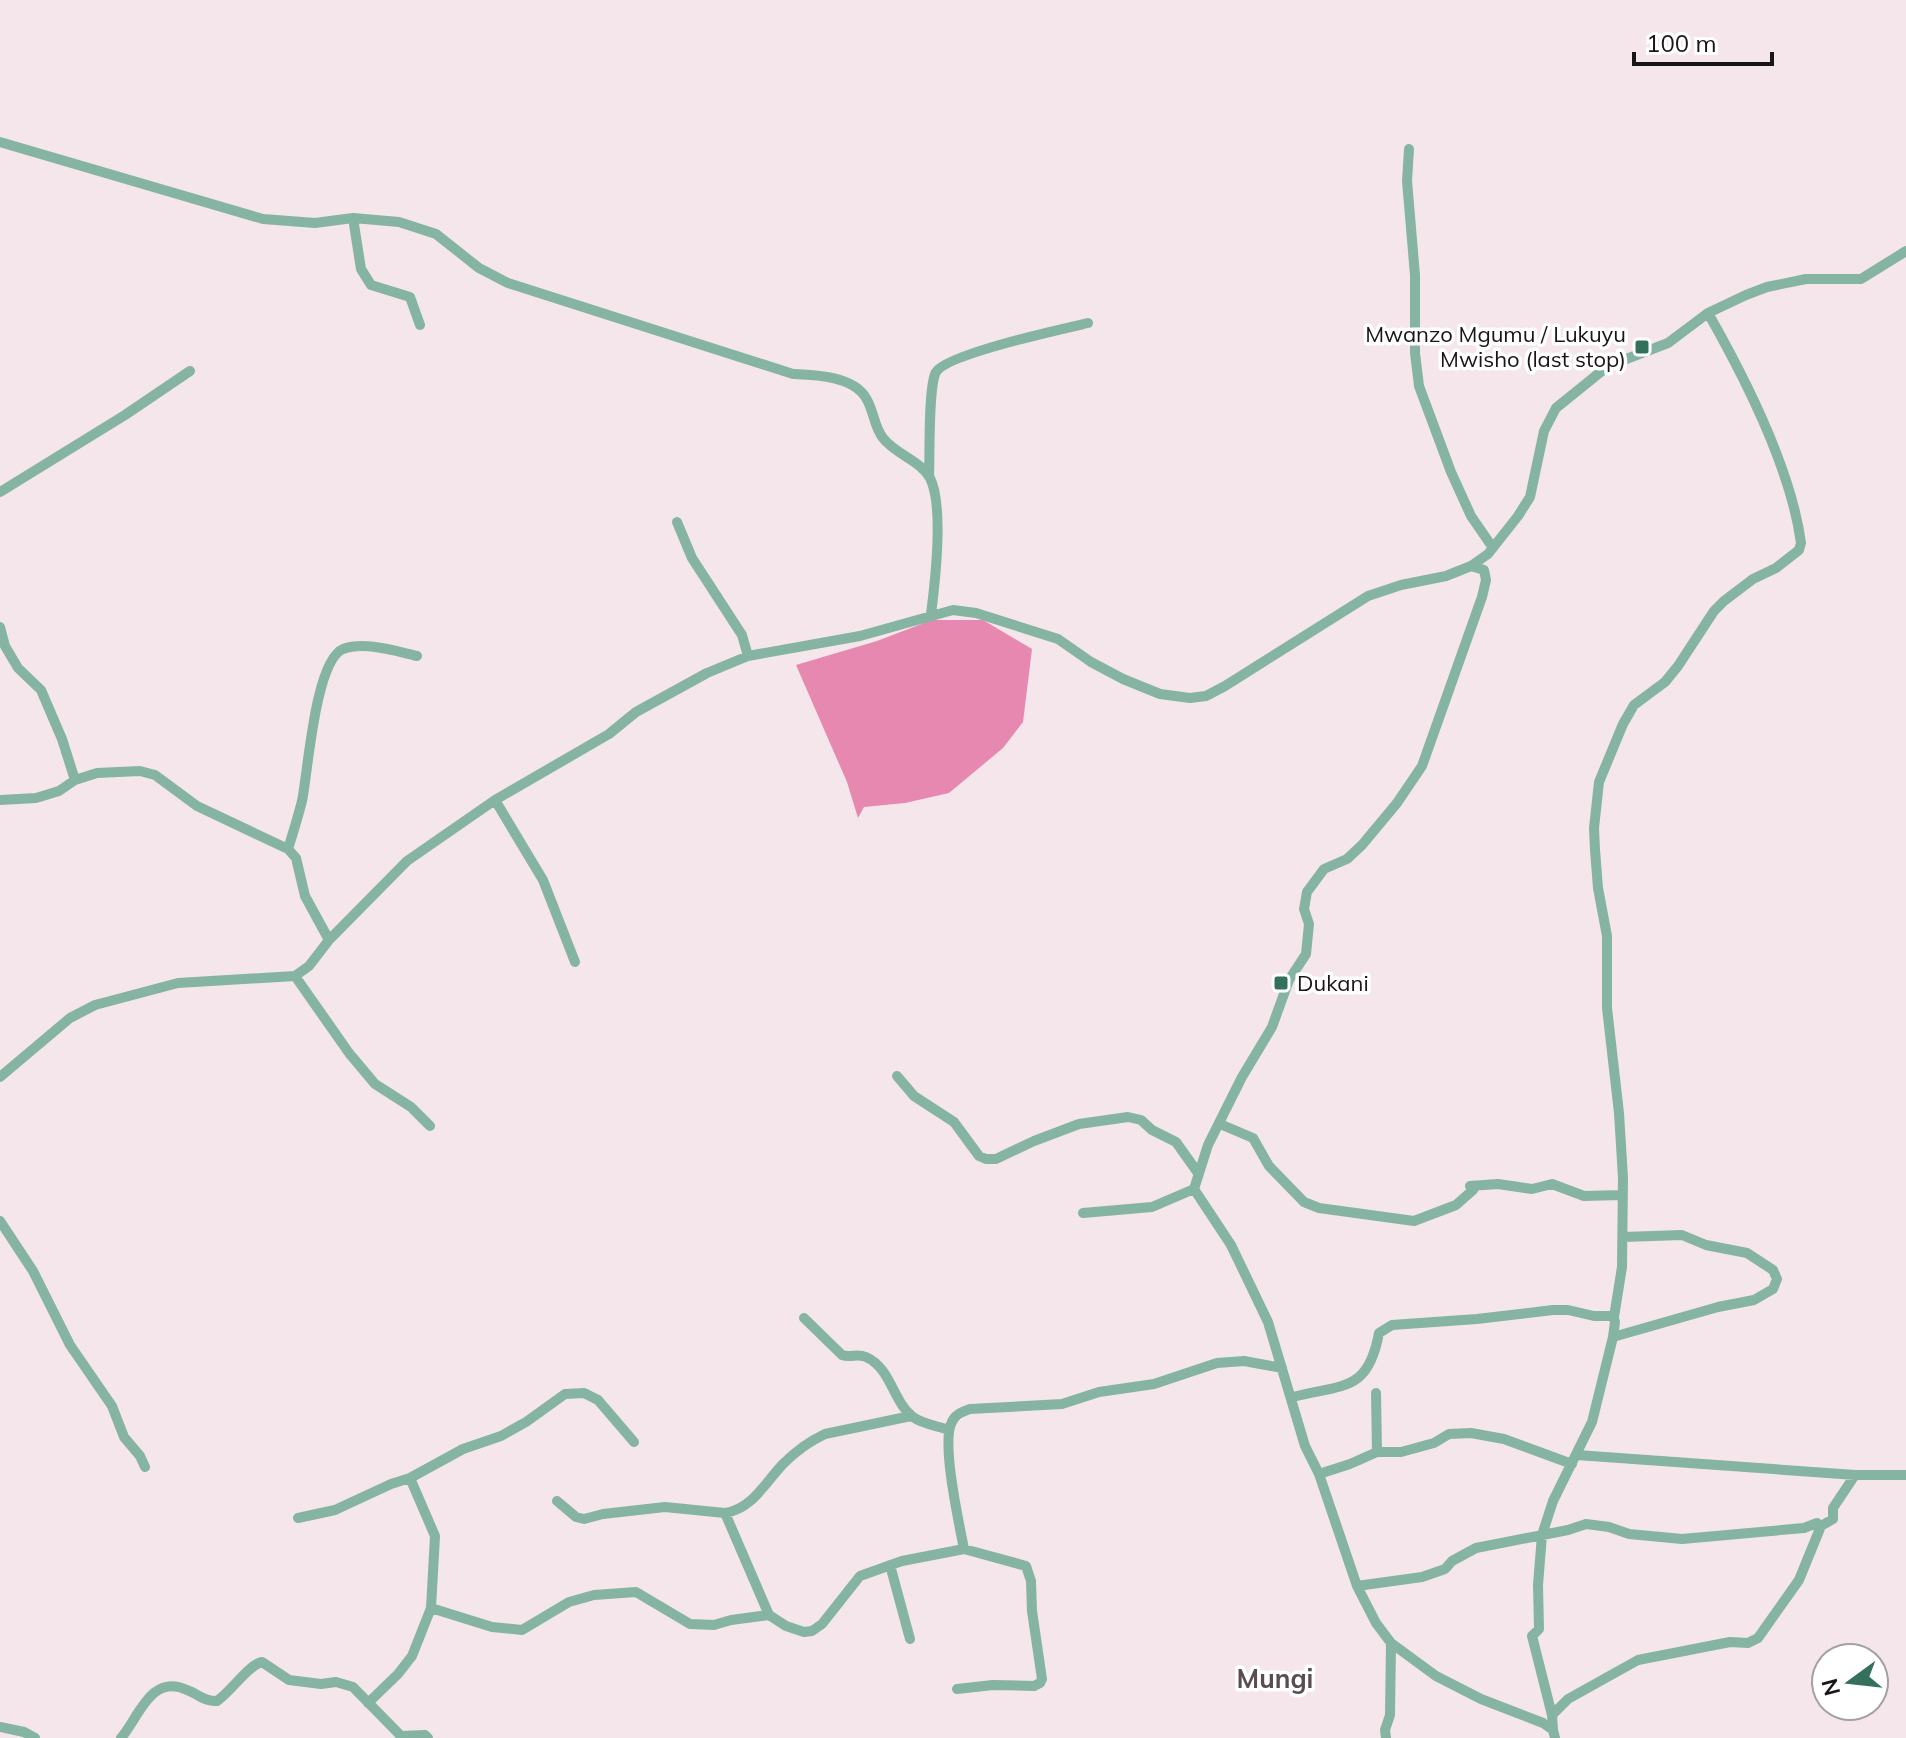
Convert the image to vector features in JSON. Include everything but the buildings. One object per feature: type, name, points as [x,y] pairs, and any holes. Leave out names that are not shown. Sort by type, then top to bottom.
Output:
[{"type":"street","points":[[0,142],[263,219],[315,223],[353,218],[399,222],[436,234],[479,268],[508,283],[793,374],[819,376],[858,388],[867,399],[882,437],[929,477]]},
{"type":"street","points":[[1409,149],[1407,181],[1415,275],[1415,353],[1419,386],[1471,516],[1493,548]]},
{"type":"street","points":[[353,218],[361,269],[371,285],[410,297],[420,325]]},
{"type":"street","points":[[0,1077],[70,1018],[95,1005],[178,983],[295,976],[309,966],[329,940],[407,861],[495,800],[609,734],[636,712],[707,673],[748,656],[860,636],[953,610],[976,613],[1049,635],[1123,679],[1160,694],[1190,698],[1206,696],[1368,596],[1401,585],[1446,576],[1471,566],[1493,548],[1530,497],[1544,431],[1556,408],[1608,366],[1668,343],[1708,313],[1767,287],[1806,279],[1861,279],[1906,251]]},
{"type":"street","points":[[1554,1734],[1532,1636],[1539,1629],[1538,1585],[1542,1535],[1553,1501],[1601,1394],[1621,1284],[1623,1237],[1619,1113],[1607,1008],[1607,936],[1598,888],[1594,828],[1599,782],[1634,705],[1672,674],[1724,601],[1753,579],[1776,568],[1799,550],[1801,543],[1774,452],[1748,389],[1708,313]]},
{"type":"street","points":[[931,614],[938,557],[933,490],[929,477],[933,381],[940,367],[964,355],[1088,323]]},
{"type":"street","points":[[0,492],[190,371]]},
{"type":"street","points":[[677,522],[692,558],[742,635],[748,656]]},
{"type":"street","points":[[1471,566],[1484,570],[1486,580],[1427,755],[1397,803],[1362,845],[1345,861],[1324,869],[1312,881],[1304,909],[1309,924],[1306,954],[1289,980],[1272,1027],[1242,1077],[1208,1145],[1194,1189],[1231,1245],[1268,1322],[1293,1397],[1305,1446],[1319,1474],[1357,1586],[1376,1623],[1391,1643],[1436,1676],[1481,1699],[1543,1723],[1554,1734]]},
{"type":"street","points":[[0,627],[5,646],[18,668],[41,690],[75,780]]},
{"type":"street","points":[[288,849],[302,800],[319,697],[334,656],[344,649],[362,647],[417,656]]},
{"type":"street","points":[[0,800],[36,798],[97,773],[140,771],[155,775],[197,806],[288,849],[296,858],[305,896],[329,940]]},
{"type":"street","points":[[495,800],[543,880],[575,962]]},
{"type":"street","points":[[295,976],[349,1053],[375,1084],[411,1107],[430,1126]]},
{"type":"street","points":[[897,1076],[914,1096],[954,1122],[979,1156],[986,1159],[996,1159],[1079,1124],[1128,1117],[1141,1120],[1152,1130],[1176,1142],[1198,1173]]},
{"type":"street","points":[[1220,1124],[1253,1138],[1269,1166],[1304,1202],[1319,1208],[1414,1221],[1456,1205],[1473,1190],[1470,1186],[1488,1184],[1532,1189],[1552,1184],[1584,1196],[1622,1195]]},
{"type":"street","points":[[1083,1213],[1152,1207],[1194,1189]]},
{"type":"street","points":[[0,1221],[33,1271],[70,1345],[112,1406],[124,1437],[145,1467]]},
{"type":"street","points":[[1613,1337],[1754,1300],[1773,1289],[1777,1279],[1773,1270],[1747,1253],[1706,1245],[1682,1235],[1623,1237]]},
{"type":"street","points":[[1293,1397],[1358,1380],[1370,1366],[1379,1333],[1392,1325],[1568,1310],[1594,1316],[1612,1314],[1614,1317]]},
{"type":"street","points":[[804,1318],[842,1355],[849,1357],[858,1354],[870,1358],[885,1373],[911,1416]]},
{"type":"street","points":[[964,1549],[949,1456],[949,1430],[952,1420],[961,1412],[1062,1404],[1099,1392],[1154,1384],[1205,1365],[1244,1361],[1282,1368]]},
{"type":"street","points":[[298,1518],[335,1510],[410,1478],[463,1449],[501,1436],[565,1394],[584,1393],[598,1400],[634,1442]]},
{"type":"street","points":[[1376,1393],[1377,1452]]},
{"type":"street","points":[[557,1501],[576,1517],[584,1519],[665,1507],[725,1513],[744,1508],[786,1461],[825,1434],[911,1416],[949,1430]]},
{"type":"street","points":[[1319,1474],[1377,1452],[1401,1452],[1434,1443],[1449,1434],[1471,1433],[1504,1439],[1574,1460],[1906,1475]]},
{"type":"street","points":[[1552,1715],[1568,1699],[1638,1660],[1730,1642],[1748,1643],[1758,1638],[1799,1580],[1821,1526],[1833,1519],[1833,1508],[1855,1475]]},
{"type":"street","points":[[368,1703],[412,1656],[431,1608],[435,1536],[410,1478]]},
{"type":"street","points":[[725,1513],[769,1615],[786,1626],[804,1632],[822,1624],[860,1576],[890,1565],[964,1549],[1026,1566],[1031,1581],[1042,1679],[1034,1686],[993,1685],[957,1689]]},
{"type":"street","points":[[1357,1586],[1422,1577],[1445,1569],[1452,1561],[1476,1548],[1586,1524],[1629,1534],[1682,1539],[1804,1528],[1817,1523],[1821,1526]]},
{"type":"street","points":[[890,1565],[910,1639]]},
{"type":"street","points":[[431,1608],[492,1627],[522,1630],[569,1602],[594,1595],[636,1592],[681,1619],[701,1626],[769,1615]]},
{"type":"street","points":[[1386,1738],[1390,1715],[1391,1643]]},
{"type":"street","points":[[121,1738],[138,1711],[159,1688],[179,1686],[210,1701],[217,1701],[230,1692],[252,1665],[260,1662],[289,1680],[353,1687],[401,1736],[425,1735],[428,1738]]},
{"type":"street","points":[[0,1727],[24,1732],[35,1738]]},
{"type":"shaded area","points":[[932,620],[983,620],[1032,649],[1023,722],[1003,748],[949,793],[905,803],[864,807],[858,818],[847,782],[796,665],[877,641]]},
{"type":"place","name":"Mwanzo Mgumu / Lukuyu Mwisho (last stop)","points":[[1642,347]]},
{"type":"place","name":"Dukani","points":[[1281,983]]},
{"type":"district","name":"Mungi","points":[[1275,1679]]}]
